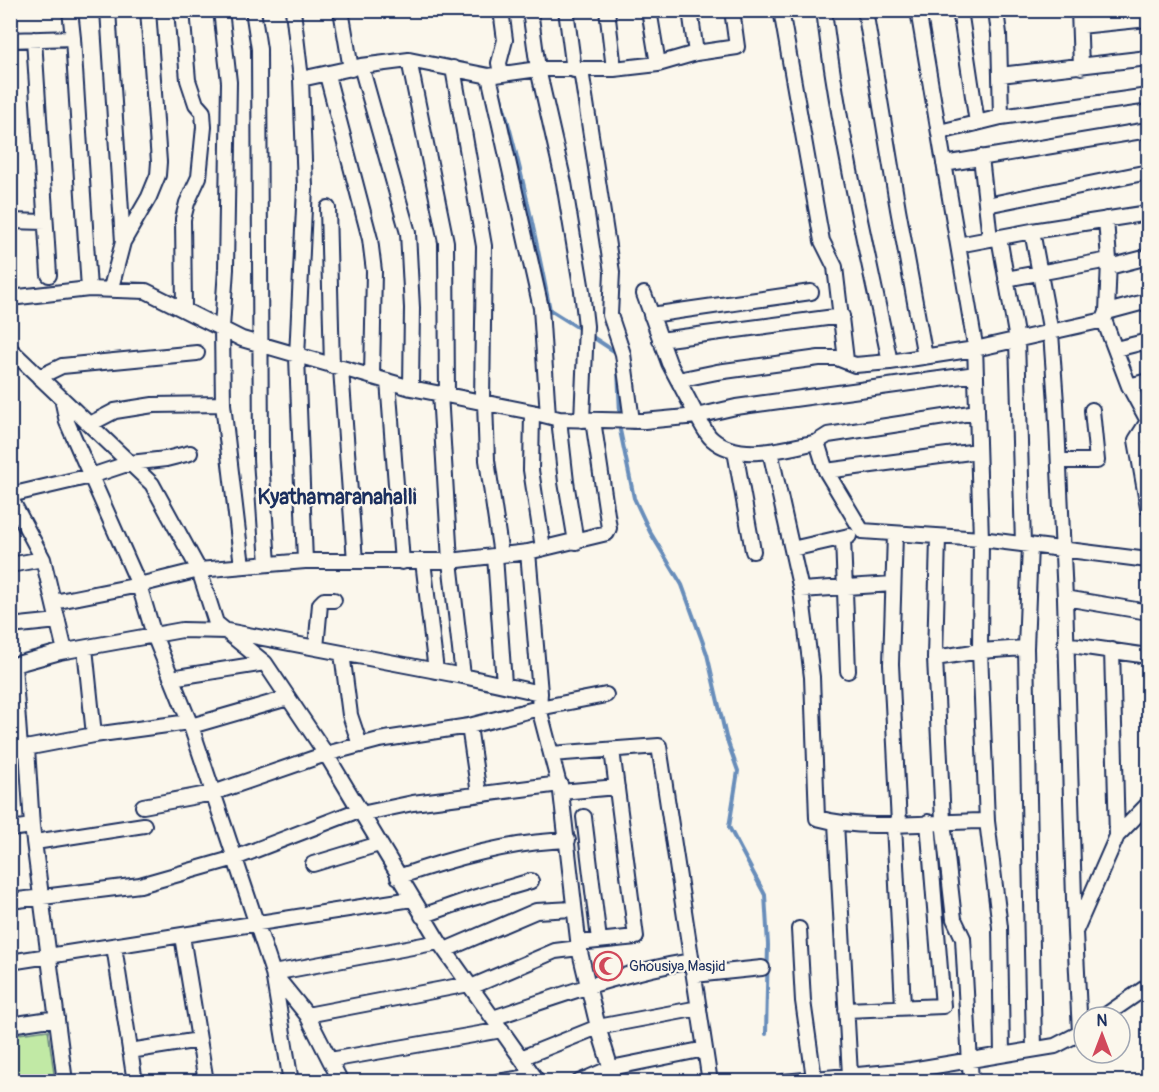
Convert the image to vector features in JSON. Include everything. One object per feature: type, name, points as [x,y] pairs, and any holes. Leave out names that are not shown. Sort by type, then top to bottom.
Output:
[{"type":"street","points":[[70,10],[74,38],[89,289]]},
{"type":"street","points":[[108,10],[123,242]]},
{"type":"street","points":[[111,288],[123,242],[158,175],[148,10]]},
{"type":"street","points":[[182,10],[188,80],[196,104],[203,112],[204,127],[199,177],[187,203],[183,219],[184,309]]},
{"type":"street","points":[[220,10],[229,82],[226,268],[222,328],[223,404],[242,566]]},
{"type":"street","points":[[253,10],[259,49],[261,206],[259,345],[261,459],[268,564]]},
{"type":"street","points":[[293,10],[302,80],[305,187],[297,357],[305,561]]},
{"type":"street","points":[[341,10],[356,67],[408,233],[412,308],[411,388]]},
{"type":"street","points":[[501,10],[505,40],[495,75],[541,308],[554,418],[576,542]]},
{"type":"street","points":[[54,602],[199,570],[305,561],[450,561],[528,552],[576,542],[610,531],[588,420],[585,332],[564,183],[538,69],[530,10]]},
{"type":"street","points":[[566,10],[612,272],[610,315],[623,354],[632,421]]},
{"type":"street","points":[[608,10],[614,69]]},
{"type":"street","points":[[649,10],[658,63]]},
{"type":"street","points":[[690,10],[696,53]]},
{"type":"street","points":[[302,80],[356,67],[409,60],[495,75],[538,69],[614,69],[658,63],[696,53],[737,47],[732,10]]},
{"type":"street","points":[[781,10],[822,241],[835,267],[846,360]]},
{"type":"street","points":[[824,10],[857,206],[890,362]]},
{"type":"street","points":[[865,10],[898,209],[932,356],[941,379]]},
{"type":"street","points":[[918,10],[975,349],[981,539],[980,651],[987,821],[1000,927],[1002,1055]]},
{"type":"street","points":[[960,10],[977,123]]},
{"type":"street","points":[[996,10],[1001,117]]},
{"type":"street","points":[[1079,10],[1081,67]]},
{"type":"street","points":[[1080,26],[1149,19]]},
{"type":"street","points":[[10,40],[74,38]]},
{"type":"street","points":[[34,39],[49,275]]},
{"type":"street","points":[[1000,75],[1149,58]]},
{"type":"street","points":[[409,60],[446,242],[444,394],[450,561],[463,676]]},
{"type":"street","points":[[453,68],[484,246],[484,402],[487,460],[498,555],[504,684]]},
{"type":"street","points":[[327,75],[370,239],[374,272],[372,377]]},
{"type":"street","points":[[940,132],[1001,117],[1149,96]]},
{"type":"street","points":[[944,164],[1149,130]]},
{"type":"street","points":[[981,158],[987,205],[1006,279],[1017,340],[1026,545],[1034,1049]]},
{"type":"street","points":[[987,205],[1149,172]]},
{"type":"street","points":[[328,208],[337,367],[355,561]]},
{"type":"street","points":[[958,245],[1149,213]]},
{"type":"street","points":[[1106,219],[1109,264],[1105,316],[1129,386],[1149,421],[1136,440],[1149,508]]},
{"type":"street","points":[[10,221],[45,222]]},
{"type":"street","points":[[1032,231],[1051,333],[1059,461],[1075,932],[1080,1005]]},
{"type":"street","points":[[1006,279],[1149,257]]},
{"type":"street","points":[[10,298],[89,289],[146,291],[242,339],[297,357],[411,388],[554,418],[632,421],[697,416],[736,407],[976,374]]},
{"type":"street","points":[[651,315],[811,292]]},
{"type":"street","points":[[644,294],[669,363],[697,416],[712,439],[735,451],[770,451],[817,442],[828,435],[977,412]]},
{"type":"street","points":[[678,380],[717,372],[819,358],[846,360],[855,365],[975,349],[1051,333],[1149,301]]},
{"type":"street","points":[[660,340],[842,316]]},
{"type":"street","points":[[1116,349],[1149,341]]},
{"type":"street","points":[[10,349],[152,484],[199,570],[216,622],[265,663],[326,754],[422,916],[536,1079]]},
{"type":"street","points":[[39,377],[62,366],[197,353]]},
{"type":"street","points":[[388,381],[402,562]]},
{"type":"street","points":[[1129,386],[1149,381]]},
{"type":"street","points":[[62,398],[67,422],[139,585],[154,635],[190,724],[257,923],[273,973],[291,1082]]},
{"type":"street","points":[[90,424],[115,411],[153,405],[223,404]]},
{"type":"street","points":[[1059,461],[1097,461],[1092,411]]},
{"type":"street","points":[[532,412],[531,471],[543,548]]},
{"type":"street","points":[[817,442],[825,471],[862,531]]},
{"type":"street","points":[[735,451],[753,551]]},
{"type":"street","points":[[770,451],[801,590],[812,677],[817,818],[836,823],[987,821]]},
{"type":"street","points":[[825,471],[978,451]]},
{"type":"street","points":[[65,651],[43,559],[10,496],[91,476],[130,463],[166,459],[190,453]]},
{"type":"street","points":[[792,549],[843,538],[862,531],[981,539],[1149,560]]},
{"type":"street","points":[[895,534],[891,664],[903,1006]]},
{"type":"street","points":[[938,537],[935,658],[943,821],[954,919],[963,938],[970,1082]]},
{"type":"street","points":[[843,538],[848,671]]},
{"type":"street","points":[[528,552],[540,693],[539,708],[561,788],[568,840],[573,909],[587,986],[613,1075]]},
{"type":"street","points":[[10,565],[43,559]]},
{"type":"street","points":[[423,561],[436,671]]},
{"type":"street","points":[[801,590],[893,584]]},
{"type":"street","points":[[1065,598],[1149,612]]},
{"type":"street","points":[[316,648],[320,604],[324,600],[334,600]]},
{"type":"street","points":[[10,626],[58,621]]},
{"type":"street","points":[[65,1082],[48,956],[43,897],[19,749],[12,666],[65,651],[182,630],[227,632],[463,676],[540,693]]},
{"type":"street","points":[[1065,644],[1149,656]]},
{"type":"street","points":[[85,648],[94,735]]},
{"type":"street","points":[[935,658],[980,651],[1026,648]]},
{"type":"street","points":[[1112,650],[1117,836]]},
{"type":"street","points":[[342,653],[350,715],[360,746]]},
{"type":"street","points":[[171,678],[265,663]]},
{"type":"street","points":[[143,806],[213,793],[326,754],[379,740],[469,726],[539,708],[606,695]]},
{"type":"street","points":[[19,749],[94,735],[190,724],[288,698]]},
{"type":"street","points":[[469,726],[479,794]]},
{"type":"street","points":[[551,754],[659,746],[710,1082]]},
{"type":"street","points":[[307,1015],[470,985],[555,951],[598,940],[636,937],[612,750]]},
{"type":"street","points":[[10,901],[140,885],[235,858],[360,812],[479,794],[561,788],[617,787]]},
{"type":"street","points":[[1075,932],[1117,836],[1149,804]]},
{"type":"street","points":[[584,817],[598,940]]},
{"type":"street","points":[[846,1010],[943,1006],[928,822]]},
{"type":"street","points":[[836,823],[850,1075]]},
{"type":"street","points":[[34,842],[144,825]]},
{"type":"street","points":[[10,829],[32,826]]},
{"type":"street","points":[[398,877],[445,861],[516,845],[568,840]]},
{"type":"street","points":[[313,864],[379,844]]},
{"type":"street","points":[[422,916],[531,881]]},
{"type":"street","points":[[10,962],[412,899]]},
{"type":"street","points":[[273,973],[442,946],[536,911],[573,909]]},
{"type":"street","points":[[799,929],[803,1001],[814,1078]]},
{"type":"street","points":[[183,936],[206,1082]]},
{"type":"street","points":[[114,946],[135,1082]]},
{"type":"street","points":[[493,1018],[651,967],[692,961]]},
{"type":"street","points":[[694,975],[762,968]]},
{"type":"street","points":[[273,973],[307,1015],[341,1082]]},
{"type":"street","points":[[1121,1005],[1149,986]]},
{"type":"street","points":[[1130,999],[1149,999]]},
{"type":"street","points":[[521,1058],[598,1027],[699,1008]]},
{"type":"street","points":[[10,1025],[57,1018]]},
{"type":"street","points":[[330,1060],[502,1030]]},
{"type":"street","points":[[783,1082],[850,1075],[895,1077],[911,1071],[1055,1046],[1072,1037]]},
{"type":"street","points":[[130,1051],[199,1040]]},
{"type":"street","points":[[579,1082],[613,1075],[705,1049]]},
{"type":"street","points":[[497,1082],[536,1079]]},
{"type":"green space","points":[[48,1030],[55,1081],[11,1081],[11,1035]]},
{"type":"waterway","points":[[500,94],[528,202],[550,310],[582,330]]},
{"type":"waterway","points":[[588,334],[617,353]]},
{"type":"waterway","points":[[618,369],[620,414]]},
{"type":"waterway","points":[[620,430],[634,498],[650,532],[682,585],[707,654],[726,737],[738,771],[729,827],[765,895],[768,945],[766,1034]]},
{"type":"place","name":"Ghousiya Masjid","points":[[608,966]]},
{"type":"district","name":"Kyathamaranahalli","points":[[337,497]]}]
